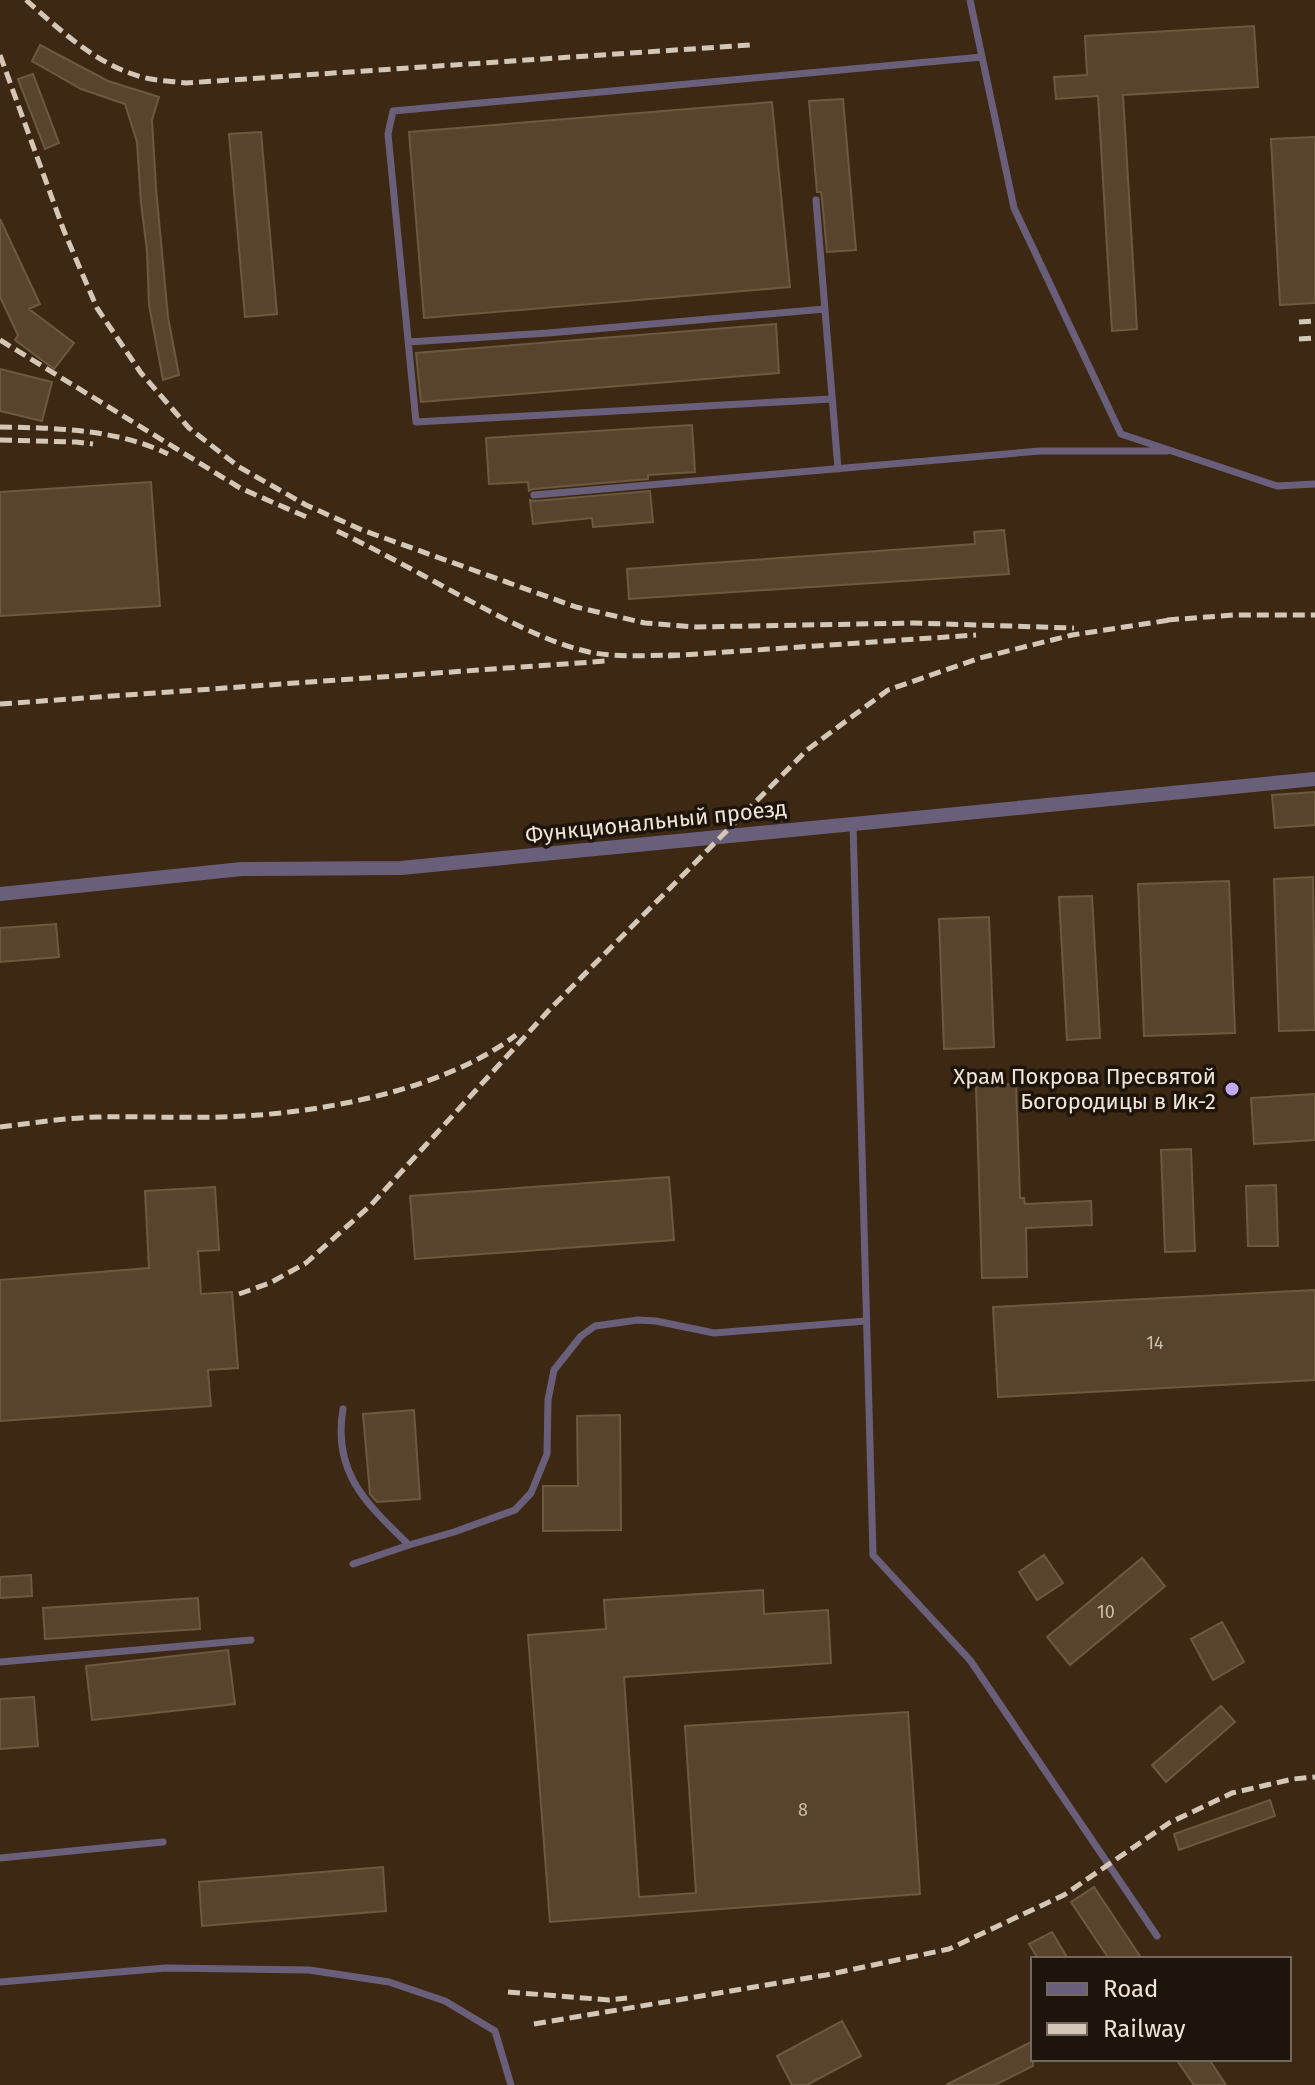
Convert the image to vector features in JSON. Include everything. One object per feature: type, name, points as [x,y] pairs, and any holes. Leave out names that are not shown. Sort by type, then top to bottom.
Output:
[{"type":"street","name":"Функциональный проезд","points":[[0,894],[242,869],[401,868],[1315,779]]},
{"type":"lane","points":[[970,0],[1014,208],[1121,434],[1277,486],[1315,484]]},
{"type":"lane","points":[[832,399],[416,422],[388,134],[393,111],[982,57]]},
{"type":"lane","points":[[816,200],[838,469]]},
{"type":"lane","points":[[408,342],[825,309]]},
{"type":"lane","points":[[534,495],[1040,451],[1173,451]]},
{"type":"lane","points":[[853,824],[873,1555],[970,1660],[1157,1936]]},
{"type":"lane","points":[[353,1564],[515,1510],[531,1493],[547,1454],[548,1400],[554,1370],[581,1336],[595,1326],[638,1320],[656,1321],[714,1333],[866,1321]]},
{"type":"lane","points":[[343,1409],[339,1438],[352,1480],[374,1510],[409,1545]]},
{"type":"lane","points":[[0,1662],[251,1640]]},
{"type":"lane","points":[[0,1858],[163,1842]]},
{"type":"lane","points":[[0,1982],[166,1968],[309,1970],[389,1982],[445,2001],[495,2031],[511,2085]]},
{"type":"building","points":[[1254,26],[1258,87],[1123,95],[1137,329],[1112,331],[1098,96],[1056,99],[1054,77],[1087,75],[1085,36]]},
{"type":"building","points":[[40,45],[108,81],[159,97],[152,120],[156,188],[168,317],[179,375],[163,380],[149,305],[137,142],[125,104],[81,89],[32,61]]},
{"type":"building","points":[[33,74],[59,143],[45,149],[18,79]]},
{"type":"building","points":[[843,99],[856,250],[827,252],[821,192],[817,192],[809,101]]},
{"type":"building","points":[[772,102],[790,287],[424,318],[409,132]]},
{"type":"building","points":[[261,132],[277,314],[245,317],[229,134]]},
{"type":"building","points":[[1315,137],[1315,303],[1280,305],[1271,139]]},
{"type":"building","points":[[0,219],[40,304],[29,309],[74,343],[54,369],[15,340],[18,335],[0,297]]},
{"type":"building","points":[[776,324],[779,373],[421,402],[416,353]]},
{"type":"building","points":[[0,369],[52,382],[42,421],[0,411]]},
{"type":"building","points":[[692,425],[695,472],[529,491],[528,482],[489,484],[486,438]]},
{"type":"building","points":[[151,482],[160,606],[0,616],[0,492]]},
{"type":"building","points":[[650,491],[653,522],[593,527],[592,518],[533,524],[530,500]]},
{"type":"building","points":[[1004,530],[1009,574],[629,599],[627,569],[975,544],[974,532]]},
{"type":"building","points":[[1315,792],[1315,825],[1275,828],[1272,795]]},
{"type":"building","points":[[1313,877],[1315,1030],[1279,1031],[1274,879]]},
{"type":"building","points":[[1229,881],[1235,1033],[1144,1036],[1138,884]]},
{"type":"building","points":[[1092,896],[1100,1038],[1067,1040],[1059,897]]},
{"type":"building","points":[[989,917],[994,1047],[944,1049],[939,919]]},
{"type":"building","points":[[56,924],[59,957],[0,962],[0,928]]},
{"type":"building","points":[[1016,1084],[1020,1198],[1024,1198],[1025,1204],[1091,1201],[1092,1225],[1026,1228],[1027,1277],[982,1278],[976,1085]]},
{"type":"building","points":[[1315,1094],[1315,1140],[1254,1144],[1251,1098]]},
{"type":"building","points":[[1191,1149],[1195,1251],[1165,1252],[1161,1150]]},
{"type":"building","points":[[669,1177],[674,1240],[415,1259],[410,1196]]},
{"type":"building","points":[[1276,1185],[1278,1246],[1248,1246],[1246,1186]]},
{"type":"building","points":[[215,1187],[219,1250],[198,1251],[201,1294],[232,1292],[238,1368],[208,1370],[211,1406],[0,1421],[0,1280],[149,1268],[145,1191]]},
{"type":"building","points":[[1315,1290],[1315,1380],[998,1397],[993,1307]]},
{"type":"building","points":[[414,1410],[420,1499],[377,1502],[370,1494],[363,1414]]},
{"type":"building","points":[[620,1415],[621,1530],[543,1531],[543,1486],[578,1486],[577,1416]]},
{"type":"building","points":[[1044,1555],[1063,1583],[1037,1600],[1019,1572]]},
{"type":"building","points":[[1142,1558],[1165,1586],[1070,1665],[1047,1637]]},
{"type":"building","points":[[31,1575],[32,1596],[0,1598],[0,1577]]},
{"type":"building","points":[[763,1590],[764,1614],[828,1610],[831,1663],[624,1677],[639,1897],[696,1893],[685,1726],[908,1712],[920,1894],[550,1922],[528,1635],[606,1629],[604,1600]]},
{"type":"building","points":[[198,1598],[200,1629],[45,1639],[43,1608]]},
{"type":"building","points":[[1222,1622],[1244,1662],[1213,1680],[1191,1639]]},
{"type":"building","points":[[228,1650],[235,1704],[92,1720],[86,1666]]},
{"type":"building","points":[[34,1697],[38,1746],[0,1749],[0,1699]]},
{"type":"building","points":[[1221,1706],[1235,1722],[1166,1782],[1152,1765]]},
{"type":"building","points":[[1270,1800],[1275,1816],[1179,1850],[1174,1834]]},
{"type":"building","points":[[383,1867],[386,1911],[202,1926],[199,1882]]},
{"type":"building","points":[[1094,1887],[1141,1957],[1108,1957],[1071,1902]]},
{"type":"building","points":[[1052,1932],[1067,1957],[1037,1957],[1029,1944]]},
{"type":"building","points":[[842,2021],[861,2056],[807,2085],[792,2085],[777,2056]]},
{"type":"building","points":[[1031,2042],[1033,2066],[995,2085],[946,2085]]},
{"type":"building","points":[[1177,2061],[1210,2061],[1226,2085],[1194,2085]]},
{"type":"railway","points":[[26,0],[80,45],[110,64],[147,78],[186,83],[750,45]]},
{"type":"railway","points":[[0,55],[64,231],[97,308],[141,373],[189,428],[239,467],[306,505],[362,530],[576,607],[645,623],[696,627],[914,623],[1074,628]]},
{"type":"railway","points":[[1299,322],[1315,321]]},
{"type":"railway","points":[[1299,339],[1315,338]]},
{"type":"railway","points":[[0,340],[240,488],[311,519]]},
{"type":"railway","points":[[0,427],[64,429],[107,435],[128,439],[168,454]]},
{"type":"railway","points":[[0,440],[93,444]]},
{"type":"railway","points":[[337,531],[505,619],[564,645],[611,655],[680,655]]},
{"type":"railway","points":[[1167,620],[1234,615],[1315,615]]},
{"type":"railway","points":[[239,1294],[270,1283],[306,1263],[371,1205],[551,1008],[807,750],[888,690],[980,658],[1072,635],[1177,619]]},
{"type":"railway","points":[[668,656],[976,635]]},
{"type":"railway","points":[[0,704],[606,661]]},
{"type":"railway","points":[[0,1127],[85,1118],[226,1117],[314,1109],[423,1083],[457,1069],[516,1035]]},
{"type":"railway","points":[[534,2024],[826,1975],[949,1949],[1064,1895],[1169,1823],[1232,1793],[1315,1777]]},
{"type":"railway","points":[[508,1992],[609,2000],[627,1998]]},
{"type":"place","name":"Храм Покрова Пресвятой Богородицы в Ик-2","points":[[1232,1089]]}]
